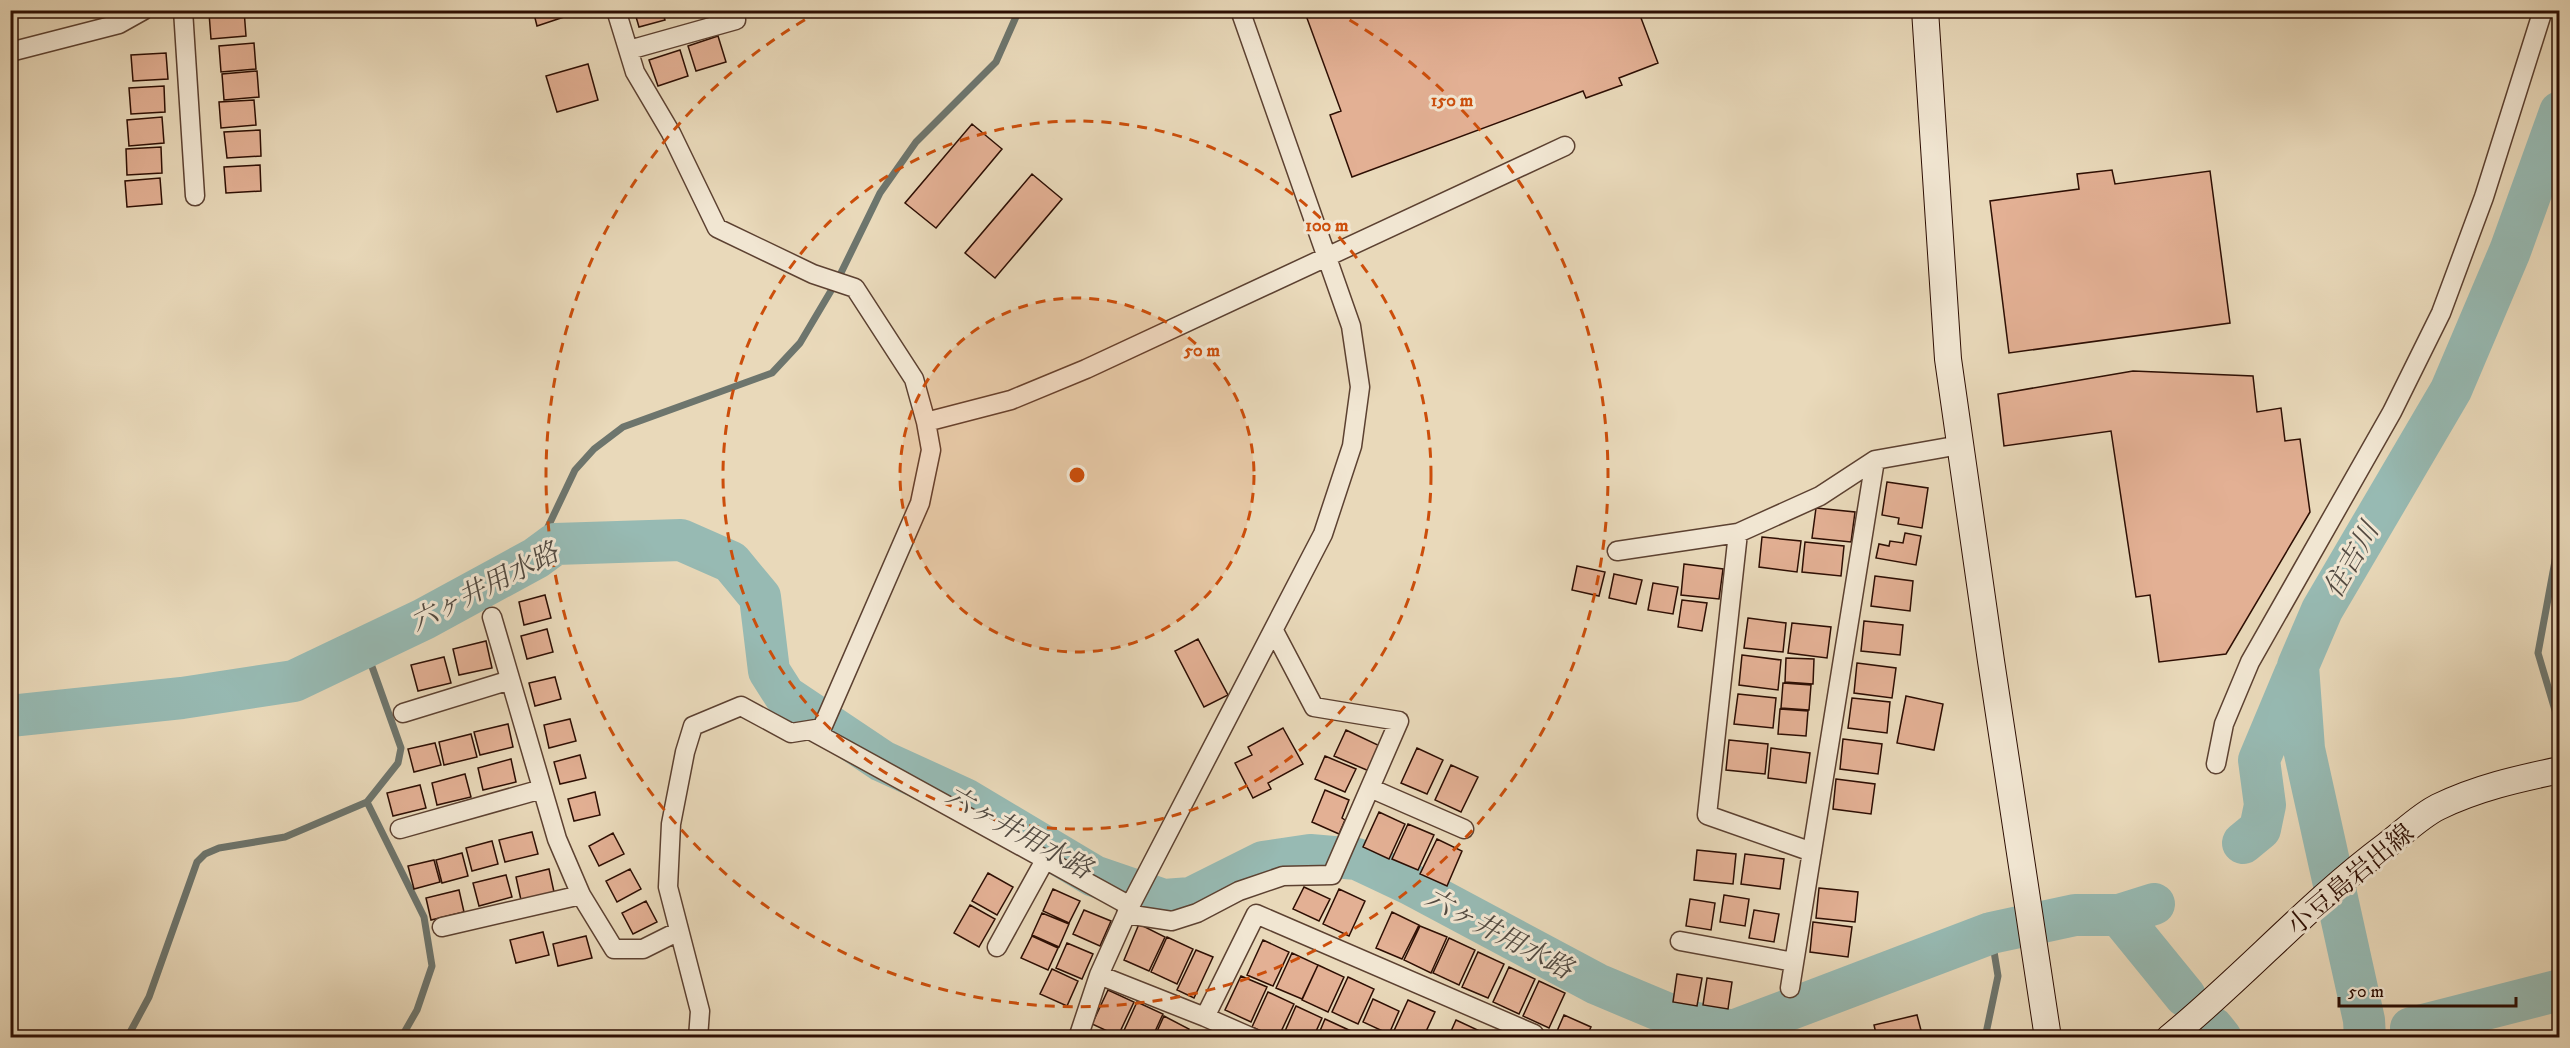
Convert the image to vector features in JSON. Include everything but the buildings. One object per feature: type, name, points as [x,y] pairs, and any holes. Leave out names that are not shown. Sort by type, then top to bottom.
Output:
[{"type":"street","points":[[10,52],[119,24],[144,10]]},
{"type":"street","points":[[183,10],[195,196]]},
{"type":"street","points":[[616,10],[635,72],[671,133],[717,228],[813,274],[855,288],[914,379],[931,450],[920,503],[829,717],[822,728],[791,733],[741,706],[693,726],[684,752],[671,824],[668,887],[700,1011],[698,1038]]},
{"type":"street","points":[[1078,1038],[1099,975],[1129,907],[1323,534],[1352,446],[1360,387],[1351,326],[1329,258],[1239,10]]},
{"type":"street","points":[[1925,10],[1948,359],[2049,1038]]},
{"type":"street","points":[[2217,764],[2224,724],[2250,662],[2392,412],[2441,313],[2484,197],[2543,10]]},
{"type":"street","points":[[629,50],[736,20]]},
{"type":"street","points":[[926,422],[1011,400],[1086,369],[1329,258],[1565,146]]},
{"type":"street","points":[[1617,551],[1738,532],[1820,496],[1875,460],[1960,445]]},
{"type":"street","points":[[1790,988],[1875,460]]},
{"type":"street","points":[[1738,532],[1707,815],[1812,852]]},
{"type":"street","points":[[492,617],[557,839],[581,895],[614,949],[644,949],[679,931]]},
{"type":"street","points":[[810,730],[1129,907],[1172,921],[1197,913],[1239,891],[1283,876],[1332,876],[1399,721],[1314,707],[1274,631]]},
{"type":"street","points":[[403,712],[510,681]]},
{"type":"street","name":"小豆島岩出線","points":[[2169,1038],[2220,996],[2355,869],[2436,808],[2499,783],[2559,770]]},
{"type":"street","points":[[1370,788],[1464,829]]},
{"type":"street","points":[[400,829],[542,789]]},
{"type":"street","points":[[997,947],[1045,860]]},
{"type":"street","points":[[442,927],[581,895]]},
{"type":"street","points":[[1205,1017],[1256,914],[1534,1034],[1533,1038]]},
{"type":"street","points":[[1680,941],[1794,962]]},
{"type":"street","points":[[1099,975],[1253,1038]]},
{"type":"waterway","points":[[555,544],[546,531],[575,470],[594,449],[623,427],[772,373],[800,343],[838,279],[880,193],[916,142],[996,62],[1019,10]]},
{"type":"waterway","name":"住吉川","points":[[2365,1038],[2364,1020],[2304,749],[2298,666],[2322,610],[2451,390],[2510,251],[2560,112]]},
{"type":"waterway","points":[[2560,534],[2538,653],[2560,727]]},
{"type":"waterway","name":"六ヶ井用水路","points":[[10,716],[182,698],[294,681],[424,619],[536,558],[555,544],[681,540],[731,562],[760,597],[769,671],[785,696],[882,761],[965,799],[1094,876],[1164,900],[1191,898],[1263,862],[1310,855],[1357,859],[1410,884],[1597,984],[1683,1020],[1733,1031],[1991,933],[2075,915],[2119,915],[2185,996]]},
{"type":"waterway","points":[[127,1038],[149,997],[197,862],[205,854],[219,848],[285,837],[367,802],[398,763],[401,748],[365,647]]},
{"type":"waterway","name":"六ヶ井用水路","points":[[2243,843],[2260,829],[2265,805],[2259,760],[2295,674]]},
{"type":"waterway","points":[[367,802],[424,917],[432,966],[417,1010],[401,1038]]},
{"type":"waterway","name":"六ヶ井用水路","points":[[2119,915],[2154,904]]},
{"type":"waterway","points":[[1985,1038],[1998,976],[1991,933]]},
{"type":"waterway","name":"六ヶ井用水路","points":[[2411,1028],[2560,990]]},
{"type":"waterway","name":"六ヶ井用水路","points":[[2213,1028],[2221,1038]]},
{"type":"waterway","name":"六ヶ井用水路","points":[[1729,1038],[1733,1031]]}]
